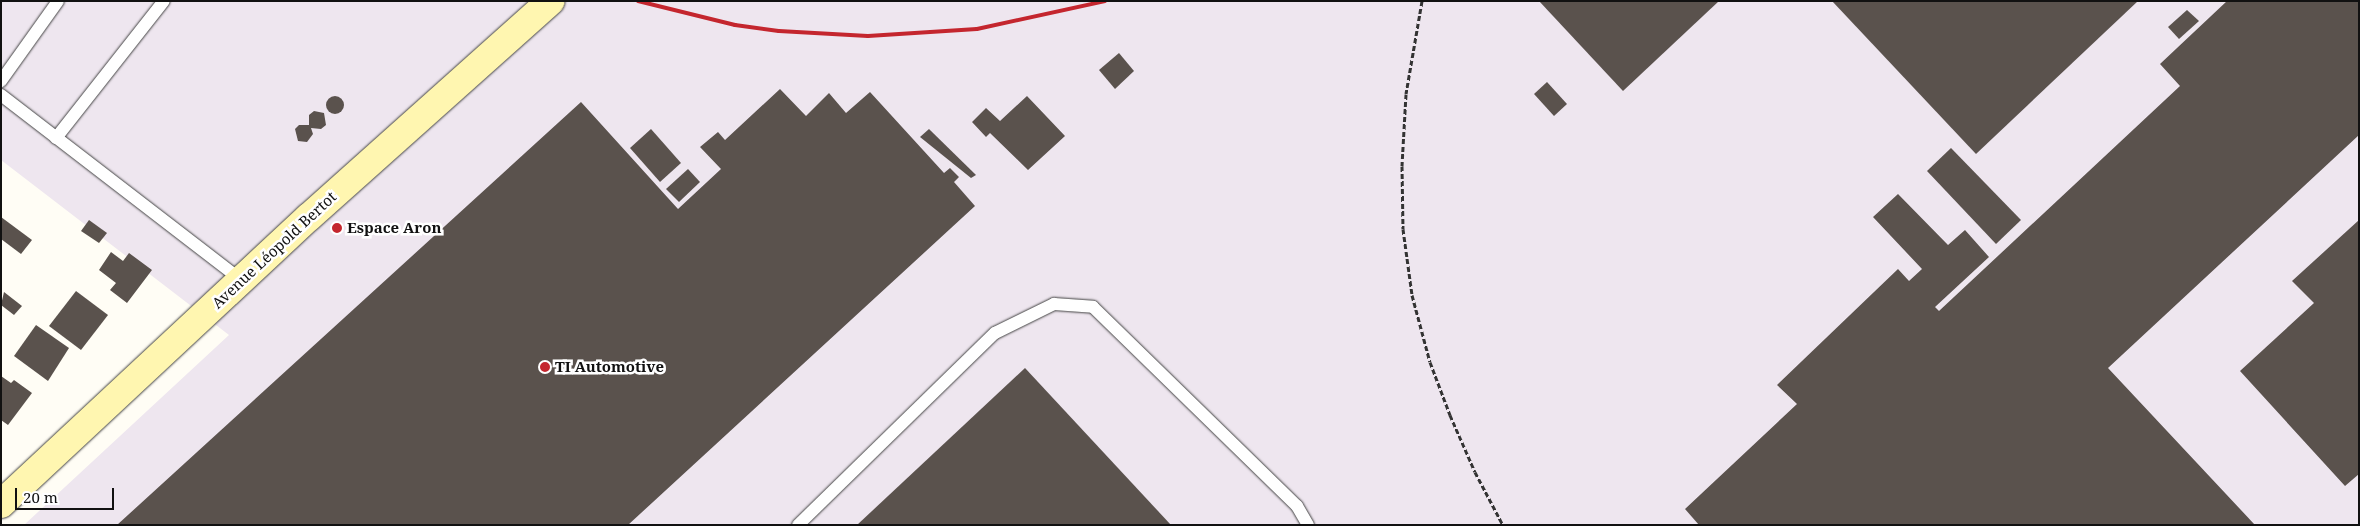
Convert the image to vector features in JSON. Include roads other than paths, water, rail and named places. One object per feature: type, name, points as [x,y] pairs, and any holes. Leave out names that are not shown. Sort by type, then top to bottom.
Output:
[{"type":"street","name":"Avenue Léopold Bertot","points":[[1,504],[540,4]]},
{"type":"lane","points":[[1,81],[58,1]]},
{"type":"lane","points":[[56,138],[164,1]]},
{"type":"lane","points":[[1,95],[241,280]]},
{"type":"lane","points":[[798,525],[996,334],[1054,304],[1093,307],[1297,506],[1308,525]]},
{"type":"railway","points":[[638,1],[735,25],[779,31],[868,36],[977,29],[1105,1]]},
{"type":"place","name":"Espace Aron","points":[[337,228]]},
{"type":"place","name":"TI Automotive","points":[[545,367]]}]
